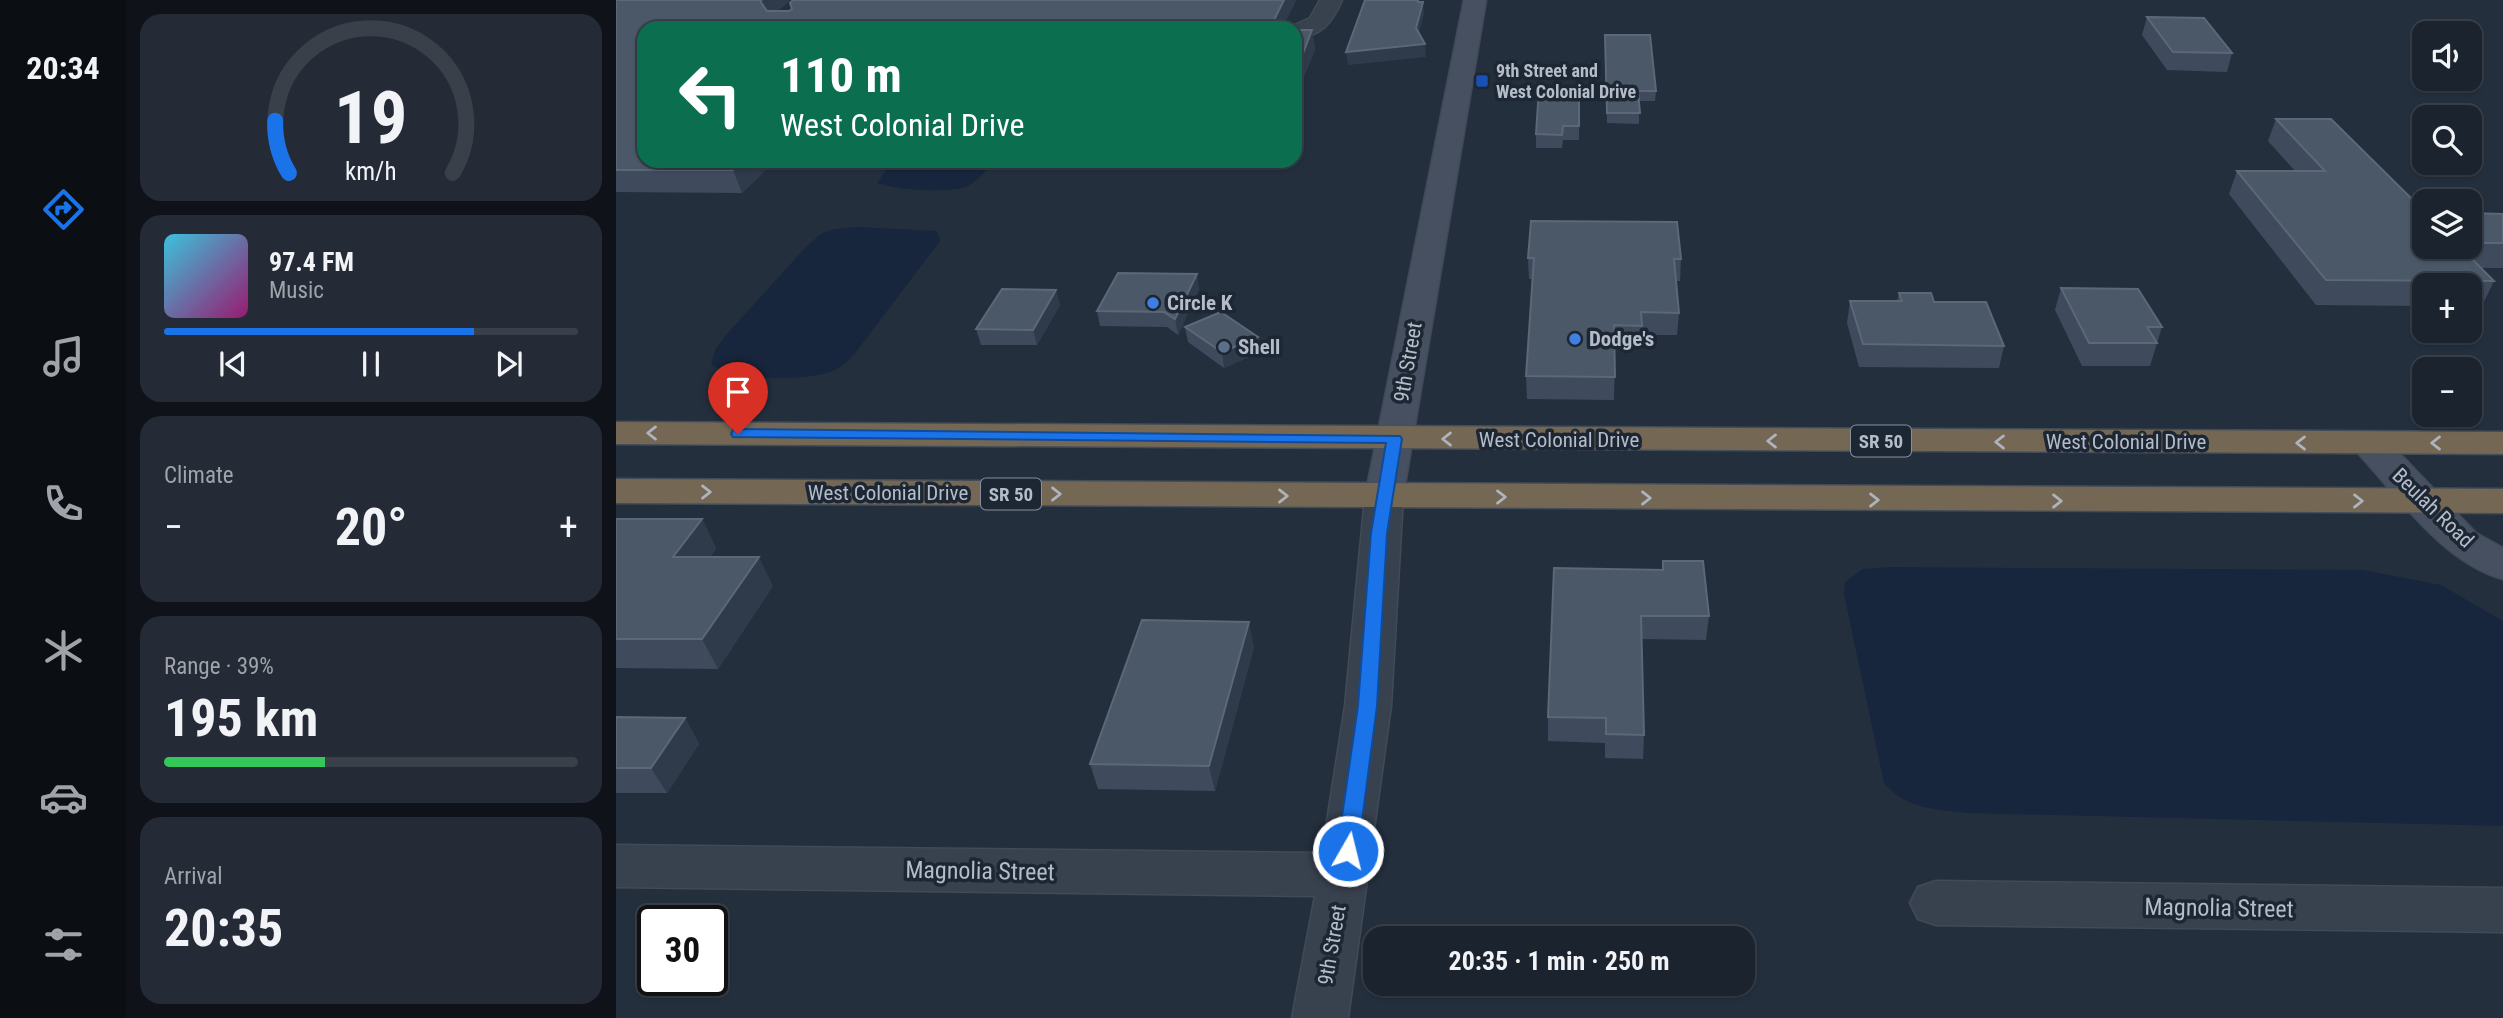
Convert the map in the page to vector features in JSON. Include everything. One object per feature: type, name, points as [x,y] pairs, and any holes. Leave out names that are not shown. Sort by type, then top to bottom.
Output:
[{"type":"highway","name":"West Colonial Drive","points":[[616,433],[2503,443]]},
{"type":"highway","name":"West Colonial Drive","points":[[616,491],[2503,501]]},
{"type":"street","points":[[1302,31],[1314,27],[1323,20],[1331,0]]},
{"type":"street","name":"9th Street","points":[[1320,1018],[1368,706],[1384,497],[1475,0]]},
{"type":"street","name":"Beulah Road","points":[[2369,443],[2462,542],[2503,566]]},
{"type":"street","name":"Magnolia Street","points":[[616,866],[1344,875]]},
{"type":"street","name":"Magnolia Street","points":[[1936,902],[2192,908],[2503,910]]},
{"type":"water","points":[[887,168],[988,168],[970,185],[957,189],[921,190],[877,183]]},
{"type":"water","points":[[858,227],[937,231],[940,241],[847,361],[830,372],[787,378],[734,374],[711,364],[716,348],[727,334],[805,248],[822,233]]},
{"type":"water","points":[[1863,569],[2363,570],[2441,585],[2503,621],[2503,826],[1967,813],[1922,807],[1902,799],[1884,783],[1844,594],[1845,582]]},
{"type":"building","points":[[616,0],[762,0],[760,1],[767,11],[789,11],[792,9],[790,3],[793,0],[1284,0],[1274,21],[637,21],[637,168],[735,168],[616,170]]},
{"type":"building","points":[[1365,0],[1423,2],[1416,28],[1425,44],[1346,52]]},
{"type":"building","points":[[2147,17],[2204,18],[2232,53],[2173,52]]},
{"type":"building","points":[[1302,30],[1312,30],[1302,56]]},
{"type":"building","points":[[1605,35],[1650,35],[1656,91],[1638,91],[1640,113],[1607,113]]},
{"type":"building","points":[[1539,89],[1579,89],[1579,126],[1563,126],[1562,135],[1536,134]]},
{"type":"building","points":[[2276,119],[2331,119],[2412,199],[2412,259],[2472,259],[2494,281],[2482,281],[2482,273],[2412,273],[2412,281],[2326,280],[2237,171],[2325,171]]},
{"type":"building","points":[[2482,213],[2503,214],[2503,243],[2482,243]]},
{"type":"building","points":[[1531,221],[1677,222],[1681,259],[1674,259],[1679,313],[1641,312],[1642,326],[1614,325],[1615,377],[1526,376],[1534,258],[1528,258]]},
{"type":"building","points":[[1118,273],[1197,274],[1175,319],[1164,312],[1097,311]]},
{"type":"building","points":[[2061,288],[2138,289],[2162,327],[2147,327],[2157,343],[2089,343]]},
{"type":"building","points":[[1002,289],[1056,290],[1033,330],[976,329]]},
{"type":"building","points":[[1899,293],[1931,293],[1934,302],[1986,302],[2004,346],[1863,344],[1850,301],[1902,301]]},
{"type":"building","points":[[1221,312],[1258,337],[1222,352],[1185,327]]},
{"type":"building","points":[[616,519],[702,519],[673,557],[759,557],[702,639],[616,639]]},
{"type":"building","points":[[1663,561],[1703,561],[1709,616],[1641,616],[1644,735],[1606,734],[1606,718],[1548,717],[1554,568],[1663,570]]},
{"type":"building","points":[[1142,620],[1249,622],[1209,766],[1090,764]]},
{"type":"building","points":[[616,717],[685,718],[651,768],[616,768]]},
{"type":"place","name":"9th Street and West Colonial Drive","points":[[1482,81]]},
{"type":"place","name":"Circle K","points":[[1153,303]]},
{"type":"place","name":"Dodge's","points":[[1575,339]]},
{"type":"place","name":"Shell","points":[[1224,347]]},
{"type":"route","points":[[738,434],[1394,439],[1379,533],[1368,706],[1348,851]]}]
